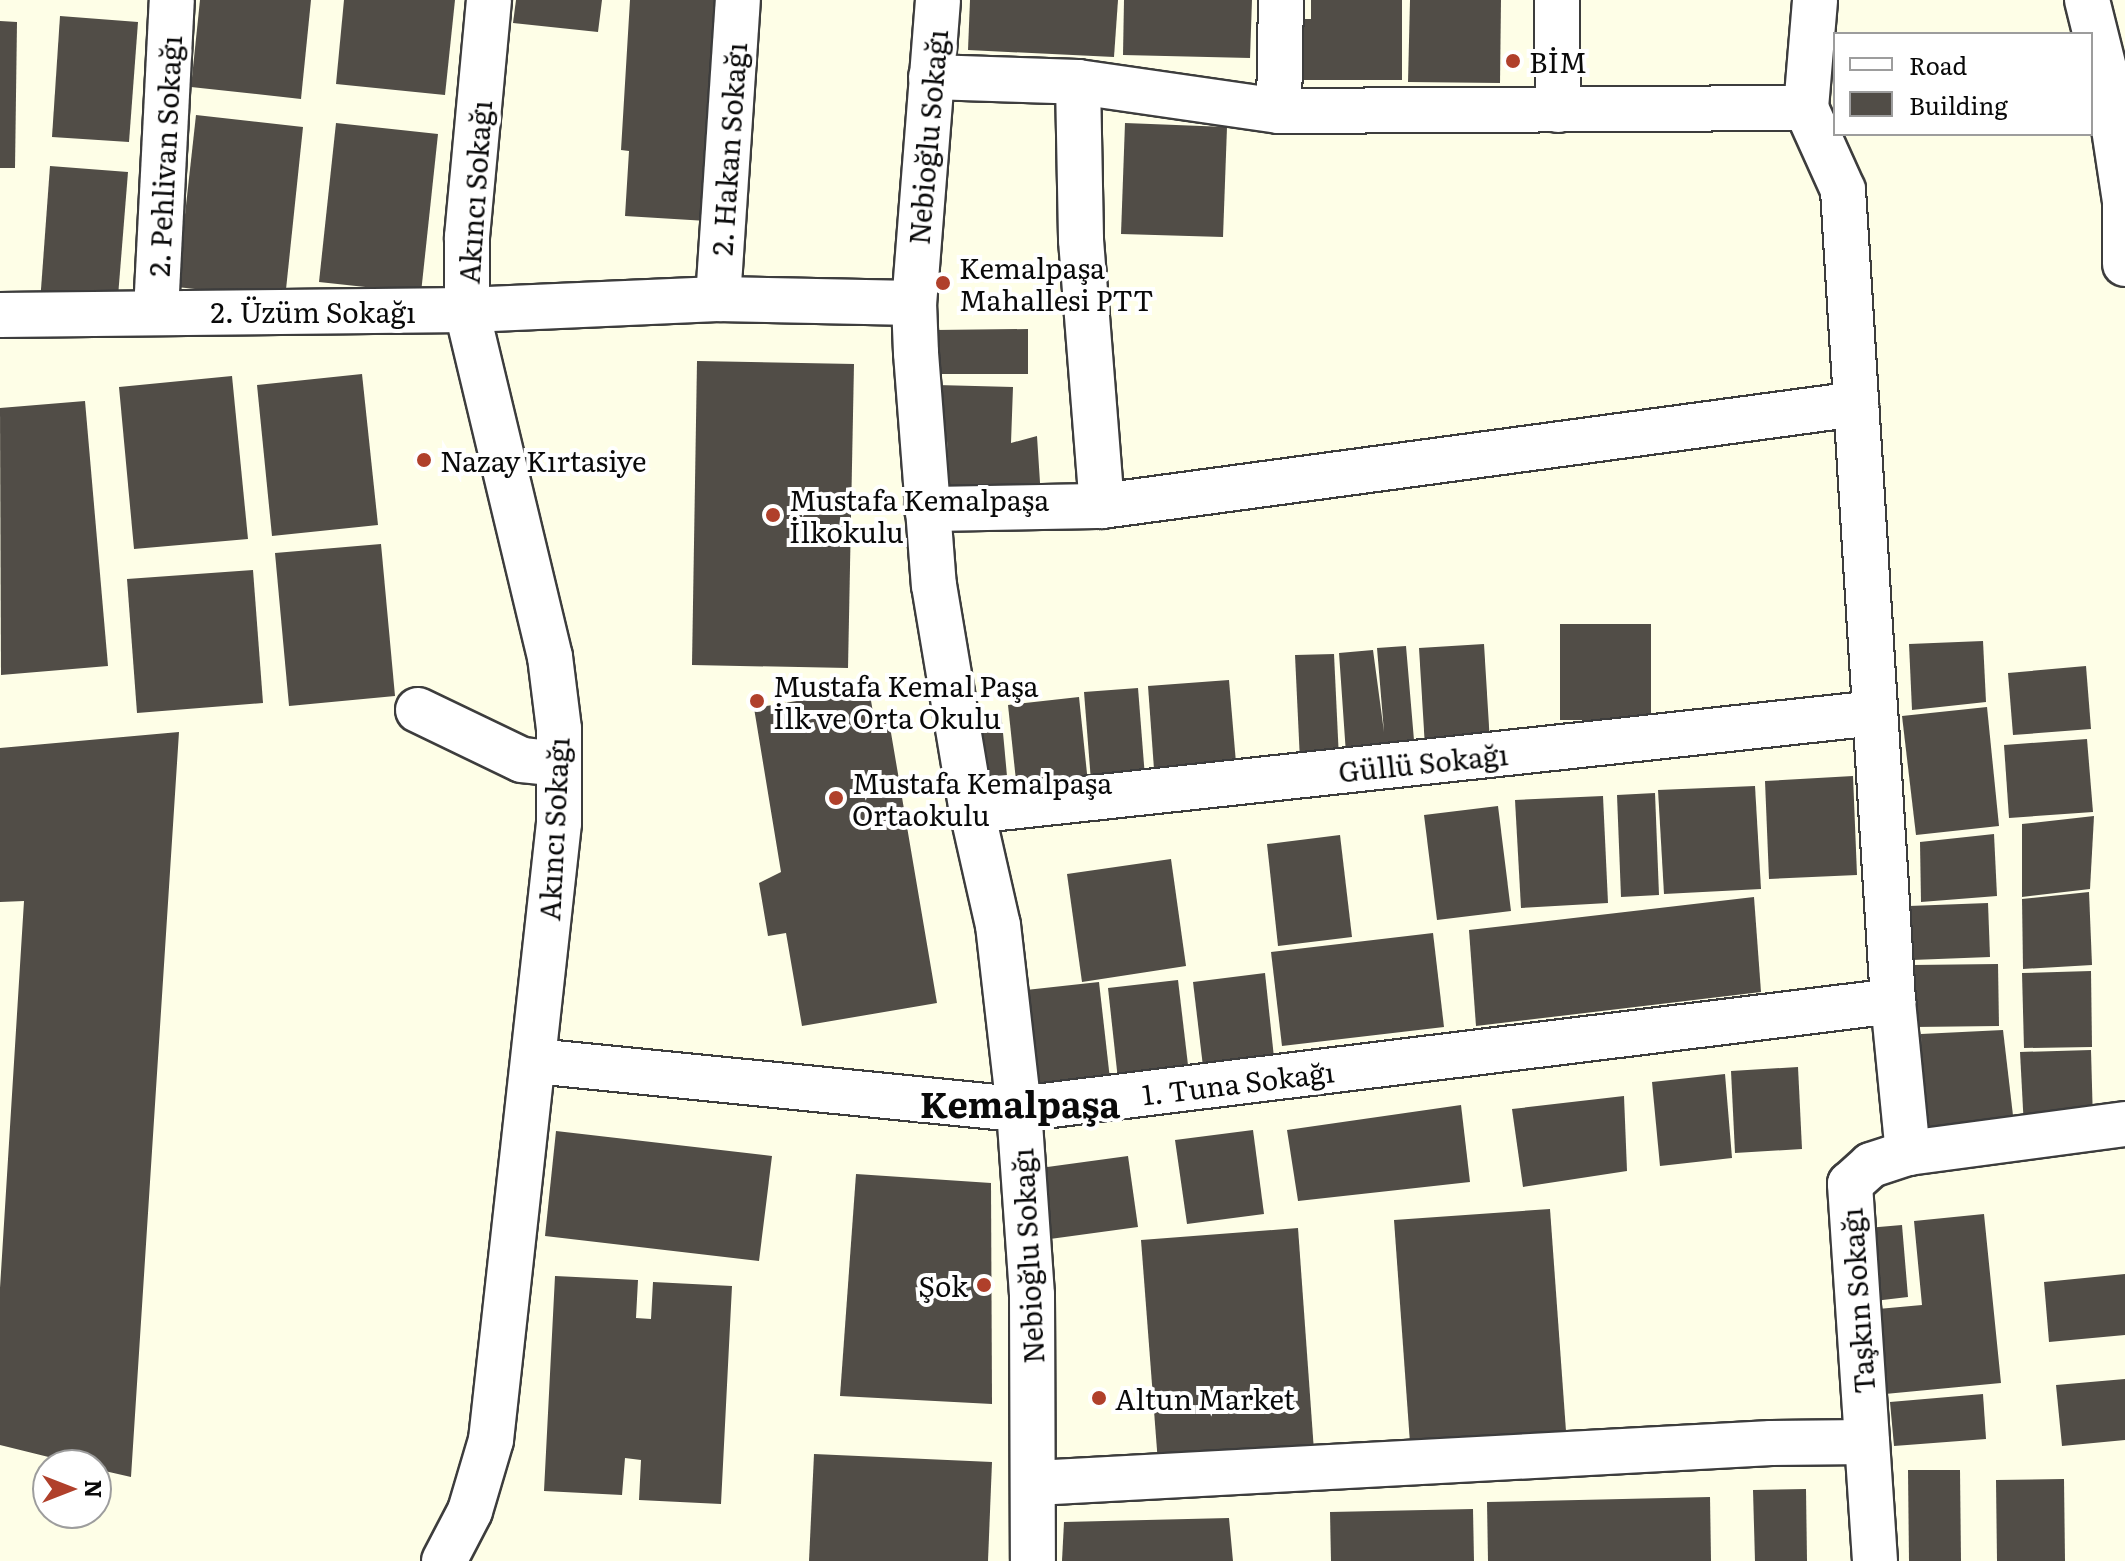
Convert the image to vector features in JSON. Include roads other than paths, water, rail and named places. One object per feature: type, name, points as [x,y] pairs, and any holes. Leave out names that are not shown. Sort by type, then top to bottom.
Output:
[{"type":"street","name":"2. Pehlivan Sokağı","points":[[156,312],[172,0]]},
{"type":"street","name":"Akıncı Sokağı","points":[[444,1561],[470,1511],[491,1440],[559,823],[559,729],[550,657],[467,310],[467,237],[489,0]]},
{"type":"street","name":"2. Hakan Sokağı","points":[[718,299],[738,0]]},
{"type":"street","name":"Nebioğlu Sokağı","points":[[938,0],[914,303],[934,585],[972,811],[998,925],[1019,1109],[1032,1295],[1033,1561]]},
{"type":"street","points":[[1279,111],[1281,0]]},
{"type":"street","points":[[1557,0],[1558,110]]},
{"type":"street","points":[[1815,0],[1806,108],[1843,190],[1893,1001],[1908,1153]]},
{"type":"street","points":[[2087,0],[2106,76],[2125,202],[2125,264]]},
{"type":"street","points":[[931,77],[1078,82],[1279,111],[1806,108]]},
{"type":"street","points":[[1078,82],[1081,240],[1102,506]]},
{"type":"street","name":"2. Üzüm Sokağı","points":[[0,315],[467,310],[718,299],[914,303]]},
{"type":"street","points":[[927,509],[1102,506],[1856,404]]},
{"type":"street","points":[[418,710],[522,760],[559,764]]},
{"type":"street","name":"Güllü Sokağı","points":[[972,811],[1875,713]]},
{"type":"street","name":"1. Tuna Sokağı","points":[[535,1061],[1019,1109],[1893,1001]]},
{"type":"street","name":"Taşkın Sokağı","points":[[1875,1561],[1850,1184],[1871,1165],[1908,1153],[2125,1124]]},
{"type":"street","points":[[1035,1483],[1771,1443],[1867,1442]]},
{"type":"place","name":"BİM","points":[[1513,61]]},
{"type":"place","name":"Kemalpaşa Mahallesi PTT","points":[[943,283]]},
{"type":"place","name":"Nazay Kırtasiye","points":[[424,460]]},
{"type":"place","name":"Mustafa Kemalpaşa İlkokulu","points":[[773,515]]},
{"type":"place","name":"Mustafa Kemal Paşa İlk ve Orta Okulu","points":[[757,701]]},
{"type":"place","name":"Mustafa Kemalpaşa Ortaokulu","points":[[836,798]]},
{"type":"place","name":"Şok","points":[[984,1285]]},
{"type":"place","name":"Altun Market","points":[[1099,1398]]},
{"type":"district","name":"Kemalpaşa","points":[[1020,1103]]}]
